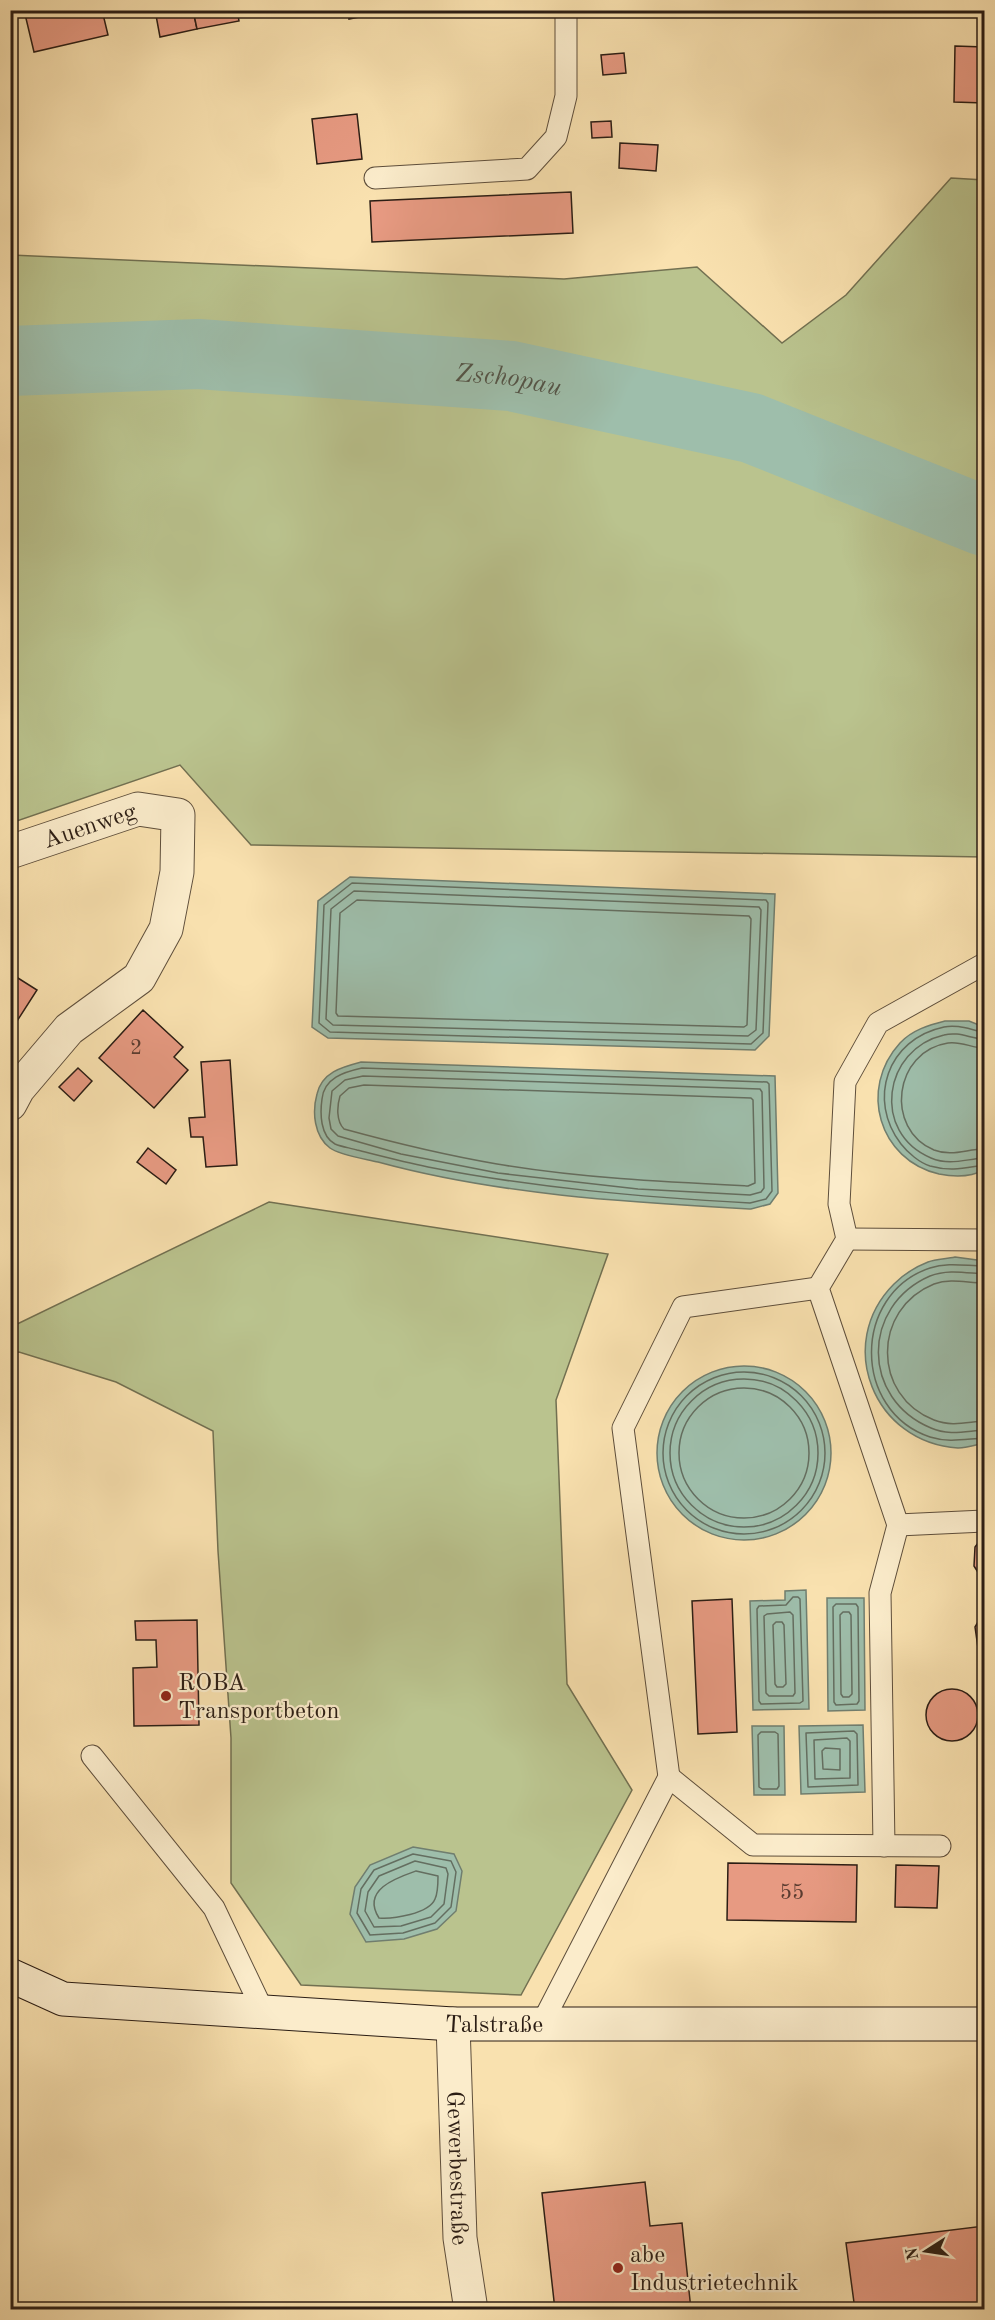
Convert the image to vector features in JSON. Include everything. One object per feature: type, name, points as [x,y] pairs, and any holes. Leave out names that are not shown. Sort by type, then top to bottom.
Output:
[{"type":"main road","name":"Auenweg","points":[[10,852],[138,809],[178,815],[177,872],[166,929],[140,978],[69,1029],[18,1089],[10,1104]]},
{"type":"main road","name":"Talstraße","points":[[10,1975],[63,1999],[453,2025],[984,2024]]},
{"type":"main road","name":"Gewerbestraße","points":[[453,2025],[460,2238],[471,2310]]},
{"type":"lane","points":[[375,178],[527,170],[556,137],[566,96],[566,10]]},
{"type":"lane","points":[[884,1846],[880,1593],[898,1525],[818,1288],[847,1239],[839,1204],[845,1082],[878,1023],[984,964]]},
{"type":"lane","points":[[847,1239],[984,1239]]},
{"type":"lane","points":[[541,2025],[669,1777],[622,1428],[683,1307],[818,1288]]},
{"type":"lane","points":[[898,1525],[984,1521]]},
{"type":"lane","points":[[92,1756],[214,1908],[264,2013]]},
{"type":"lane","points":[[669,1777],[753,1845],[940,1846]]},
{"type":"green space","points":[[951,178],[984,180],[984,857],[251,845],[180,765],[11,823],[11,255],[564,279],[697,267],[782,343],[846,295]]},
{"type":"green space","points":[[269,1202],[608,1254],[556,1400],[567,1684],[632,1790],[521,1995],[301,1985],[231,1883],[231,1738],[218,1551],[213,1431],[116,1382],[19,1352],[11,1353],[11,1327]]},
{"type":"water","points":[[350,877],[775,894],[769,1036],[755,1050],[328,1038],[312,1027],[318,901]]},
{"type":"water","points":[[945,1021],[969,1021],[984,1027],[984,1170],[968,1175],[939,1174],[918,1166],[902,1154],[889,1139],[881,1120],[878,1101],[880,1081],[887,1061],[900,1043],[915,1031]]},
{"type":"water","points":[[361,1062],[775,1076],[778,1193],[770,1204],[751,1209],[610,1200],[516,1190],[470,1182],[340,1153],[325,1143],[318,1130],[315,1116],[317,1094],[323,1080],[328,1076]]},
{"type":"water","points":[[955,1257],[984,1261],[984,1443],[958,1448],[929,1442],[904,1429],[885,1410],[872,1387],[866,1361],[867,1334],[876,1308],[894,1284],[923,1264]]},
{"type":"water","points":[[744,1366],[761,1367],[777,1372],[793,1380],[806,1391],[817,1404],[825,1420],[830,1436],[830,1470],[825,1486],[817,1502],[806,1515],[793,1526],[777,1534],[761,1539],[744,1540],[727,1539],[711,1534],[695,1526],[682,1515],[671,1502],[663,1486],[658,1470],[657,1453],[658,1436],[663,1420],[671,1404],[682,1391],[695,1380],[711,1372],[727,1367]]},
{"type":"water","points":[[806,1590],[809,1709],[753,1710],[750,1601],[785,1600],[785,1591]]},
{"type":"water","points":[[827,1598],[864,1598],[865,1710],[828,1711]]},
{"type":"water","points":[[863,1725],[865,1792],[801,1794],[799,1726]]},
{"type":"water","points":[[752,1726],[784,1726],[785,1795],[754,1795]]},
{"type":"water","points":[[413,1847],[454,1854],[462,1871],[456,1911],[437,1929],[404,1939],[366,1942],[350,1914],[355,1887],[370,1865]]},
{"type":"building","points":[[24,10],[102,10],[108,35],[34,52]]},
{"type":"building","points":[[155,10],[193,10],[197,29],[160,37]]},
{"type":"building","points":[[193,10],[237,10],[239,21],[197,29]]},
{"type":"building","points":[[348,10],[393,10],[349,19]]},
{"type":"building","points":[[955,46],[984,47],[984,103],[954,102]]},
{"type":"building","points":[[624,53],[626,73],[603,75],[601,55]]},
{"type":"building","points":[[357,114],[362,159],[317,164],[312,119]]},
{"type":"building","points":[[611,121],[612,137],[592,138],[591,122]]},
{"type":"building","points":[[620,143],[658,145],[656,171],[619,168]]},
{"type":"building","points":[[571,192],[573,233],[372,242],[370,201]]},
{"type":"building","points":[[10,973],[37,990],[10,1032]]},
{"type":"building","points":[[143,1010],[183,1047],[174,1057],[188,1070],[154,1108],[99,1058]]},
{"type":"building","points":[[230,1060],[237,1165],[206,1167],[203,1137],[191,1137],[189,1118],[205,1117],[201,1062]]},
{"type":"building","points":[[78,1068],[92,1081],[74,1101],[59,1087]]},
{"type":"building","points":[[148,1148],[176,1170],[166,1184],[137,1162]]},
{"type":"building","points":[[984,1535],[984,1582],[974,1566],[975,1547]]},
{"type":"building","points":[[732,1599],[737,1732],[698,1734],[692,1601]]},
{"type":"building","points":[[984,1612],[984,1654],[978,1648],[975,1627]]},
{"type":"building","name":"ROBA Transportbeton","points":[[197,1620],[199,1725],[134,1726],[133,1668],[157,1667],[156,1640],[136,1640],[135,1621]]},
{"type":"building","points":[[947,1689],[957,1689],[966,1693],[974,1701],[978,1715],[974,1729],[966,1737],[957,1741],[947,1741],[938,1737],[930,1729],[926,1720],[926,1710],[930,1701],[938,1693]]},
{"type":"building","points":[[728,1863],[857,1865],[856,1922],[727,1920]]},
{"type":"building","points":[[896,1865],[939,1866],[937,1908],[895,1907]]},
{"type":"building","name":"abe Industrietechnik","points":[[645,2182],[650,2226],[682,2223],[691,2310],[555,2310],[542,2193]]},
{"type":"building","points":[[984,2226],[984,2310],[855,2310],[846,2243]]},
{"type":"waterway","name":"Zschopau","points":[[10,361],[198,354],[511,376],[751,428],[984,521]]},
{"type":"place","name":"ROBA Transportbeton","points":[[166,1696]]},
{"type":"place","name":"abe Industrietechnik","points":[[618,2268]]}]
